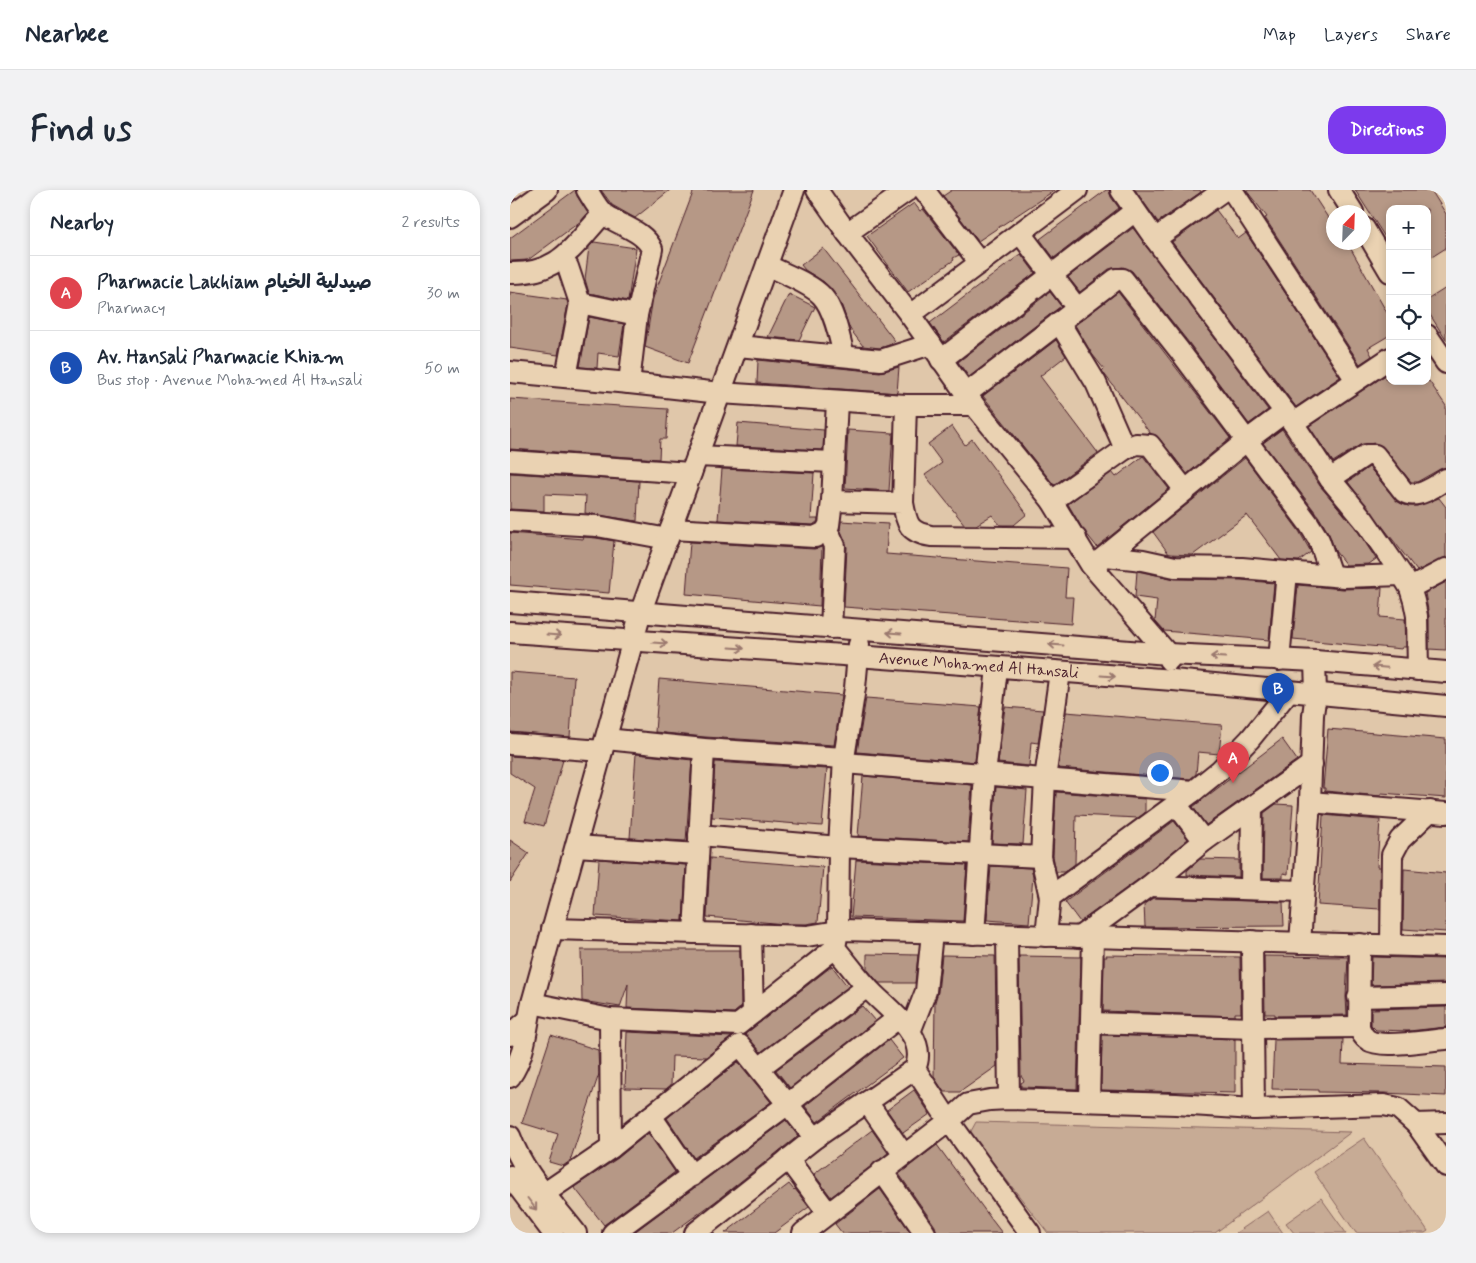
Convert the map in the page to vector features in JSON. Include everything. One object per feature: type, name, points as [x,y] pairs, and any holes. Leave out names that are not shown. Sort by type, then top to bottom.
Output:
[{"type":"street","points":[[510,217],[547,190]]},
{"type":"street","points":[[587,190],[603,214],[648,241],[652,249],[637,315],[629,383]]},
{"type":"street","points":[[510,1077],[520,1060],[524,1047],[530,1011],[552,929],[641,611],[794,190]]},
{"type":"street","points":[[817,190],[847,234],[910,315],[970,400],[1052,501],[1076,538],[1099,561],[1168,654],[1173,680]]},
{"type":"street","points":[[847,234],[908,190]]},
{"type":"street","points":[[924,190],[980,263]]},
{"type":"street","points":[[1121,190],[1155,239],[1289,418],[1330,478],[1364,520],[1406,582],[1417,616],[1418,670]]},
{"type":"street","points":[[1155,239],[1224,190]]},
{"type":"street","points":[[1232,190],[1356,380]]},
{"type":"street","points":[[1339,190],[1349,205]]},
{"type":"street","points":[[910,315],[1020,233],[1072,191]]},
{"type":"street","points":[[738,346],[881,360],[936,352],[1050,274],[1134,210]]},
{"type":"street","points":[[510,274],[535,272],[562,260],[603,214]]},
{"type":"street","points":[[1020,233],[1076,308]]},
{"type":"street","points":[[1371,240],[1386,265]]},
{"type":"street","points":[[562,260],[568,267],[580,303],[566,377]]},
{"type":"street","points":[[767,265],[822,295],[835,324],[844,356]]},
{"type":"street","points":[[510,372],[720,394],[906,405],[970,400],[1076,308],[1116,279],[1123,279],[1309,524],[1319,540],[1331,575]]},
{"type":"street","points":[[580,303],[637,315]]},
{"type":"street","points":[[1059,322],[1096,383],[1125,449]]},
{"type":"street","points":[[1430,340],[1446,363]]},
{"type":"street","points":[[1099,561],[1246,440],[1356,380],[1386,361]]},
{"type":"street","points":[[510,521],[597,526],[639,535],[815,537],[825,532],[829,525],[837,401]]},
{"type":"street","points":[[906,405],[903,502],[908,524],[911,528],[923,535],[931,536],[1076,538]]},
{"type":"street","points":[[1052,501],[1125,449],[1136,444],[1150,445],[1185,490]]},
{"type":"street","points":[[1330,478],[1370,454],[1375,455],[1404,492],[1408,494],[1416,494],[1444,485]]},
{"type":"street","points":[[510,461],[694,465],[833,462]]},
{"type":"street","points":[[832,501],[903,502]]},
{"type":"street","points":[[825,532],[831,536],[835,546],[831,628]]},
{"type":"street","points":[[1099,561],[1144,560],[1175,567],[1242,568],[1406,582],[1446,569]]},
{"type":"street","points":[[1279,660],[1287,572]]},
{"type":"street","name":"Avenue Mohamed Al Hansali","points":[[510,602],[1168,654],[1316,662],[1446,672]]},
{"type":"street","points":[[695,1233],[814,1138],[915,1069],[920,1056],[918,1046],[904,1025],[867,988],[837,939],[839,847],[844,760],[855,688],[860,630]]},
{"type":"street","name":"Avenue Mohamed Al Hansali","points":[[510,632],[1173,680],[1446,706]]},
{"type":"street","points":[[1300,942],[1310,802],[1316,662]]},
{"type":"street","points":[[974,934],[985,774],[997,668]]},
{"type":"street","points":[[1046,936],[1050,897],[1041,857],[1045,779],[1060,672]]},
{"type":"street","points":[[1050,897],[1176,804],[1226,764],[1250,739],[1290,691]]},
{"type":"street","points":[[510,744],[704,749],[1194,790]]},
{"type":"street","points":[[694,933],[704,749]]},
{"type":"street","points":[[1086,937],[1204,841],[1312,764]]},
{"type":"street","points":[[1310,802],[1438,812]]},
{"type":"street","points":[[1176,804],[1204,841]]},
{"type":"street","points":[[1251,889],[1252,807]]},
{"type":"street","points":[[1391,945],[1392,855],[1400,840],[1438,812]]},
{"type":"street","points":[[576,846],[839,847],[1041,857]]},
{"type":"street","points":[[1149,886],[1303,891]]},
{"type":"street","points":[[552,929],[814,936],[837,939],[932,933],[1446,946]]},
{"type":"street","points":[[613,1233],[788,1104],[904,1025],[926,991],[932,933]]},
{"type":"street","points":[[751,934],[743,1028],[759,1068],[814,1138]]},
{"type":"street","points":[[1008,935],[1009,1099]]},
{"type":"street","points":[[1086,937],[1092,1023],[1089,1100]]},
{"type":"street","points":[[544,1193],[611,1148],[651,1116],[837,939]]},
{"type":"street","points":[[1252,941],[1254,1109]]},
{"type":"street","points":[[1360,944],[1358,997],[1359,1027],[1363,1036],[1380,1045],[1446,1038]]},
{"type":"street","points":[[759,1068],[867,988]]},
{"type":"street","points":[[1358,997],[1446,995]]},
{"type":"street","points":[[530,1011],[610,1019],[743,1028]]},
{"type":"street","points":[[510,1035],[530,1011]]},
{"type":"street","points":[[610,1019],[611,1148]]},
{"type":"street","points":[[1092,1023],[1254,1028],[1359,1027]]},
{"type":"street","points":[[915,1069],[948,1121],[1030,1233]]},
{"type":"street","points":[[803,1233],[825,1222],[882,1171],[968,1104],[990,1100],[1089,1100],[1254,1109],[1384,1105],[1398,1108],[1416,1124],[1446,1166]]},
{"type":"street","points":[[867,1102],[904,1155]]},
{"type":"street","points":[[651,1116],[692,1176]]},
{"type":"street","points":[[1416,1124],[1446,1123]]},
{"type":"street","points":[[510,1136],[516,1153],[527,1171],[576,1233]]},
{"type":"street","points":[[788,1159],[825,1222]]},
{"type":"street","points":[[882,1171],[924,1233]]},
{"type":"street","points":[[511,1180],[552,1233]]},
{"type":"shaded area","points":[[976,1122],[1351,1132],[1215,1233],[1048,1233],[970,1133]]},
{"type":"shaded area","points":[[1364,1138],[1428,1231],[1425,1233],[1356,1233],[1314,1172]]},
{"type":"shaded area","points":[[1321,1198],[1346,1233],[1294,1233],[1286,1223]]},
{"type":"shaded area","points":[[1268,1211],[1283,1233],[1236,1233]]},
{"type":"building","points":[[575,190],[588,213],[581,221],[528,260],[510,261],[510,238]]},
{"type":"building","points":[[601,190],[670,190],[635,218],[612,205]]},
{"type":"building","points":[[694,190],[754,190],[688,363],[645,347],[653,298]]},
{"type":"building","points":[[952,190],[1055,190],[978,241],[943,196]]},
{"type":"building","points":[[1106,190],[1109,190],[1111,197],[1119,208],[1054,258],[1040,239]]},
{"type":"building","points":[[1135,190],[1200,190],[1201,192],[1158,222]]},
{"type":"building","points":[[1246,190],[1310,190],[1326,215],[1326,250],[1352,250],[1386,311],[1386,337],[1368,348],[1372,356],[1360,364],[1265,218],[1267,217]]},
{"type":"building","points":[[1355,190],[1431,190],[1446,214],[1446,248],[1431,257],[1431,205],[1386,205],[1386,239],[1371,215],[1371,205],[1365,205]]},
{"type":"building","points":[[914,203],[920,211],[923,209],[959,255],[908,292],[867,236]]},
{"type":"building","points":[[1216,210],[1238,239],[1246,233],[1340,377],[1296,407],[1172,242]]},
{"type":"building","points":[[1133,228],[1268,410],[1249,424],[1189,343],[1132,271],[1123,267],[1109,269],[1080,292],[1068,277]]},
{"type":"building","points":[[594,242],[636,248],[628,301],[589,293],[585,279],[589,247]]},
{"type":"building","points":[[823,248],[895,341],[880,348],[863,346],[850,329],[841,304],[831,289],[801,265]]},
{"type":"building","points":[[1021,254],[1035,273],[944,342],[930,323]]},
{"type":"building","points":[[1446,288],[1446,340],[1431,316],[1431,297]]},
{"type":"building","points":[[510,292],[567,300],[568,304],[558,355],[510,348]]},
{"type":"building","points":[[1050,292],[1061,306],[969,377],[958,362]]},
{"type":"building","points":[[1118,292],[1230,438],[1187,474],[1159,438],[1150,433],[1105,375],[1102,371],[1104,369],[1092,354],[1075,325]]},
{"type":"building","points":[[789,294],[815,307],[799,340],[768,337]]},
{"type":"building","points":[[589,317],[624,324],[619,356],[598,353],[597,368],[580,367]]},
{"type":"building","points":[[1056,340],[1066,356],[1040,376],[1098,453],[1054,485],[983,396]]},
{"type":"building","points":[[758,360],[880,372],[899,367],[897,393],[757,383]]},
{"type":"building","points":[[1384,376],[1386,385],[1431,384],[1446,406],[1446,467],[1417,482],[1411,482],[1384,448],[1375,443],[1360,445],[1333,462],[1309,426]]},
{"type":"building","points":[[510,399],[668,409],[666,439],[660,439],[659,459],[510,449]]},
{"type":"building","points":[[738,423],[824,430],[823,450],[736,446]]},
{"type":"building","points":[[952,426],[965,445],[972,439],[1027,514],[1014,525],[1000,525],[992,515],[976,525],[965,525],[925,475],[942,463],[928,444]]},
{"type":"building","points":[[1282,429],[1320,486],[1355,527],[1376,559],[1369,564],[1346,565],[1335,551],[1329,534],[1319,517],[1263,443]]},
{"type":"building","points":[[848,430],[893,433],[889,491],[845,488]]},
{"type":"building","points":[[1143,456],[1169,489],[1097,547],[1082,528],[1068,504],[1112,472],[1116,477]]},
{"type":"building","points":[[1245,458],[1299,531],[1311,552],[1299,561],[1281,560],[1247,515],[1193,555],[1169,554],[1153,532]]},
{"type":"building","points":[[1369,467],[1400,503],[1408,506],[1417,506],[1439,498],[1446,507],[1446,557],[1417,571],[1348,482]]},
{"type":"building","points":[[722,469],[814,473],[811,519],[818,519],[818,521],[813,525],[718,520]]},
{"type":"building","points":[[510,473],[639,481],[637,521],[585,513],[586,496],[544,494],[544,511],[510,509]]},
{"type":"building","points":[[841,521],[888,524],[886,554],[1067,568],[1065,597],[1073,597],[1071,624],[844,607],[847,547],[840,529]]},
{"type":"building","points":[[510,533],[583,539],[584,537],[614,541],[609,593],[510,585]]},
{"type":"building","points":[[690,542],[814,549],[822,547],[820,606],[686,594]]},
{"type":"building","points":[[1137,571],[1175,579],[1241,580],[1274,583],[1269,640],[1164,631],[1155,621],[1157,600],[1135,597]]},
{"type":"building","points":[[1446,582],[1446,650],[1429,649],[1429,616],[1425,593]]},
{"type":"building","points":[[1298,585],[1343,589],[1382,588],[1380,617],[1405,619],[1406,647],[1402,647],[1402,649],[1293,639]]},
{"type":"building","points":[[510,672],[574,677],[570,737],[510,732]]},
{"type":"building","points":[[659,679],[842,695],[834,745],[655,732]]},
{"type":"building","points":[[866,698],[981,707],[975,762],[857,752]]},
{"type":"building","points":[[1005,707],[1043,710],[1038,743],[1031,742],[1029,766],[998,763]]},
{"type":"building","points":[[1066,712],[1222,725],[1219,754],[1198,752],[1196,774],[1190,779],[1058,768]]},
{"type":"building","points":[[1328,729],[1446,739],[1446,798],[1381,793],[1381,796],[1325,791],[1325,788],[1323,788]]},
{"type":"building","points":[[1282,739],[1297,760],[1206,825],[1193,807]]},
{"type":"building","points":[[636,754],[692,760],[686,841],[630,838]]},
{"type":"building","points":[[510,756],[563,760],[544,826],[525,821],[535,789],[510,773]]},
{"type":"building","points":[[715,762],[827,769],[822,826],[712,817]]},
{"type":"building","points":[[863,776],[972,785],[968,842],[858,836]]},
{"type":"building","points":[[996,787],[1027,790],[1023,844],[992,843]]},
{"type":"building","points":[[1056,792],[1145,799],[1145,813],[1138,818],[1076,815],[1075,864],[1064,872],[1056,872],[1053,856]]},
{"type":"building","points":[[1276,804],[1293,805],[1288,874],[1283,873],[1283,878],[1263,878],[1264,813]]},
{"type":"building","points":[[1323,815],[1380,820],[1377,867],[1380,867],[1380,909],[1318,905]]},
{"type":"building","points":[[1174,821],[1188,839],[1142,877],[1080,922],[1065,902]]},
{"type":"building","points":[[510,840],[529,853],[510,882]]},
{"type":"building","points":[[710,858],[823,867],[818,922],[785,924],[707,917]]},
{"type":"building","points":[[599,859],[686,865],[683,921],[595,916]]},
{"type":"building","points":[[1200,859],[1239,860],[1239,877],[1187,875],[1187,871]]},
{"type":"building","points":[[856,860],[967,865],[963,921],[851,917]]},
{"type":"building","points":[[991,866],[1031,868],[1033,876],[1029,923],[987,920]]},
{"type":"building","points":[[1404,869],[1446,873],[1446,932],[1403,929]]},
{"type":"building","points":[[1153,898],[1283,902],[1284,926],[1145,927],[1144,904]]},
{"type":"building","points":[[581,950],[740,950],[741,1007],[734,1013],[627,1008],[628,984],[620,1007],[582,1001]]},
{"type":"building","points":[[867,954],[918,955],[915,983],[879,983],[867,969]]},
{"type":"building","points":[[942,955],[995,956],[997,1066],[960,1092],[944,1092],[934,1077],[935,1002]]},
{"type":"building","points":[[1106,955],[1240,957],[1241,1013],[1235,1013],[1235,1016],[1103,1011],[1104,957],[1107,957]]},
{"type":"building","points":[[1019,956],[1081,957],[1077,1089],[1021,1087],[1021,1083],[1024,1081],[1021,1076]]},
{"type":"building","points":[[1264,956],[1348,957],[1347,1015],[1275,1016],[1275,1014],[1265,1014]]},
{"type":"building","points":[[1372,957],[1446,959],[1446,983],[1371,985]]},
{"type":"building","points":[[832,966],[848,987],[761,1052],[745,1034]]},
{"type":"building","points":[[862,1006],[875,1021],[790,1088],[776,1070]]},
{"type":"building","points":[[1446,1007],[1446,1027],[1409,1031],[1376,1030],[1371,1025],[1371,1009]]},
{"type":"building","points":[[627,1032],[732,1037],[706,1057],[672,1056],[671,1085],[666,1089],[625,1088]]},
{"type":"building","points":[[551,1035],[598,1050],[599,1074],[570,1161],[563,1166],[549,1162],[558,1134],[522,1123]]},
{"type":"building","points":[[1102,1035],[1235,1039],[1235,1093],[1101,1090]]},
{"type":"building","points":[[1343,1039],[1342,1064],[1446,1067],[1446,1096],[1272,1089],[1274,1040]]},
{"type":"building","points":[[889,1040],[903,1058],[817,1122],[805,1106]]},
{"type":"building","points":[[738,1062],[771,1102],[694,1158],[667,1118]]},
{"type":"building","points":[[914,1090],[930,1114],[903,1133],[887,1110]]},
{"type":"building","points":[[786,1120],[798,1136],[716,1201],[672,1233],[633,1233]]},
{"type":"building","points":[[872,1130],[888,1153],[831,1197],[814,1174]]},
{"type":"building","points":[[648,1133],[675,1172],[604,1225],[574,1187],[618,1158]]},
{"type":"building","points":[[937,1145],[1002,1233],[937,1233],[935,1226],[899,1174]]},
{"type":"building","points":[[789,1184],[809,1207],[774,1233],[725,1233]]},
{"type":"building","points":[[880,1189],[911,1233],[842,1233],[835,1224]]},
{"type":"place","name":"Av. Hansali Pharmacie Khiam","points":[[1278,714]]},
{"type":"place","name":"Pharmacie Lakhiam صيدلية الخيام","points":[[1233,783]]}]
